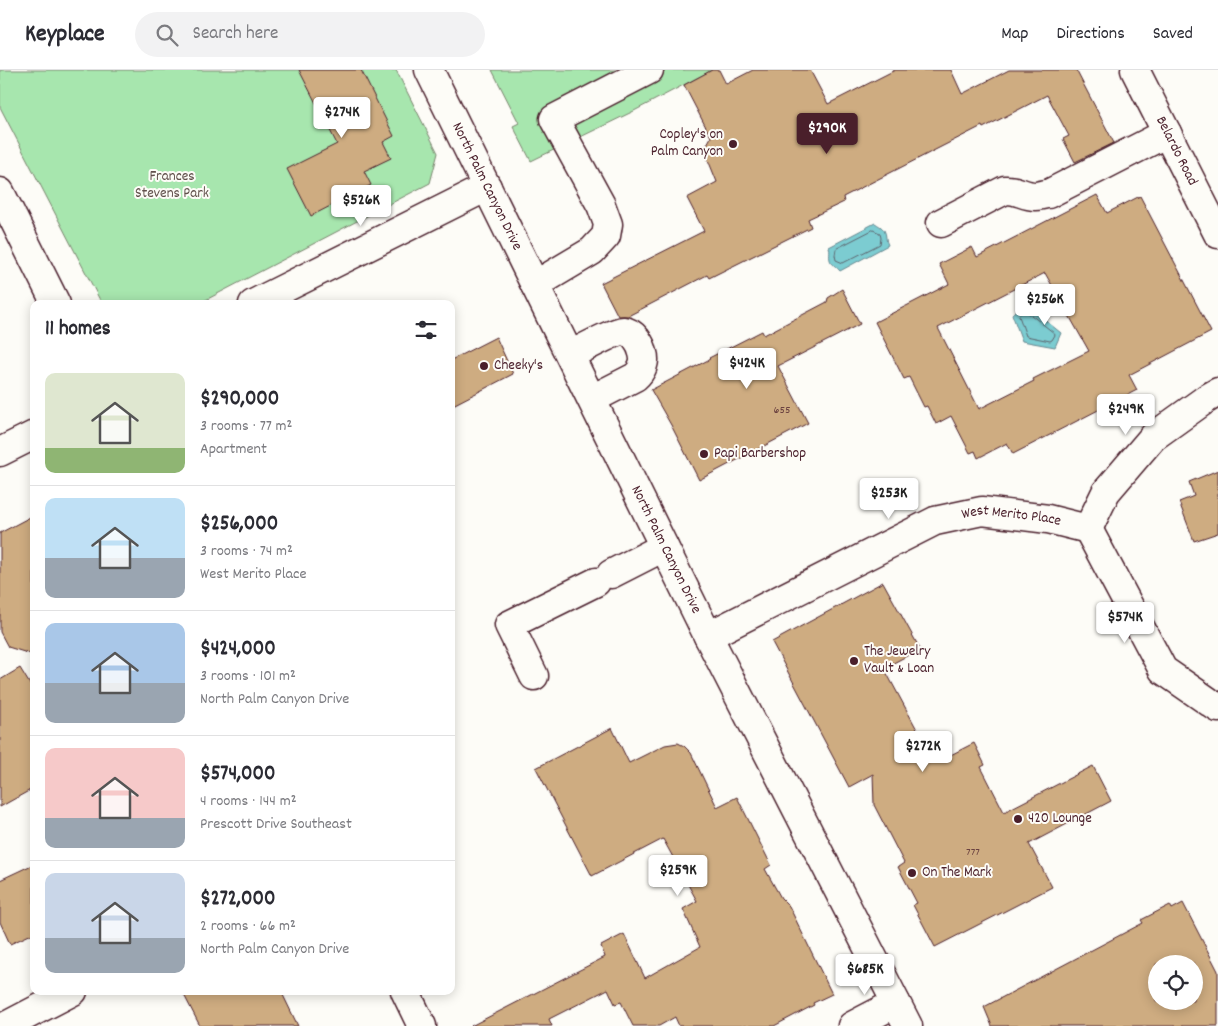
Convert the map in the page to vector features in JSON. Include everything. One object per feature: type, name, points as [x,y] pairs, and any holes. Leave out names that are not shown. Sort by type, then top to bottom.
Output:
[{"type":"street","name":"North Palm Canyon Drive","points":[[429,70],[708,636],[902,1015]]},
{"type":"street","points":[[535,285],[592,251],[606,236],[608,224],[601,204],[554,119],[649,70]]},
{"type":"street","name":"Belardo Road","points":[[1135,70],[1218,234]]},
{"type":"street","points":[[941,223],[1005,190],[1013,190],[1035,196],[1048,194],[1167,133]]},
{"type":"street","points":[[261,300],[487,187]]},
{"type":"street","points":[[0,192],[54,300]]},
{"type":"street","points":[[570,355],[623,331],[630,333],[639,342],[644,355],[644,362],[635,378],[592,399]]},
{"type":"street","points":[[1218,392],[1153,437],[1106,492],[1088,529],[1163,670],[1218,708]]},
{"type":"street","points":[[0,452],[30,437]]},
{"type":"street","name":"West Merito Place","points":[[708,636],[935,521],[982,511],[1048,519],[1088,529]]},
{"type":"street","points":[[534,676],[509,626],[664,547]]},
{"type":"street","points":[[6,1026],[65,995]]},
{"type":"street","points":[[407,995],[422,1026]]},
{"type":"street","points":[[852,1026],[902,1015]]},
{"type":"green space","name":"Frances Stevens Park","points":[[0,70],[396,70],[438,153],[430,183],[206,300],[100,300],[0,107]]},
{"type":"green space","points":[[492,70],[712,70],[634,111],[531,161],[513,126],[519,123]]},
{"type":"water","points":[[875,223],[884,230],[888,245],[840,271],[830,260],[829,247]]},
{"type":"water","points":[[1024,303],[1061,333],[1055,347],[1022,341],[1012,314]]},
{"type":"building","points":[[299,70],[361,70],[394,136],[383,142],[391,158],[364,171],[371,185],[311,216],[287,169],[337,144]]},
{"type":"building","points":[[712,70],[719,70],[726,84],[753,70],[810,70],[828,104],[895,70],[951,70],[962,94],[1009,70],[1076,70],[1114,143],[1075,162],[1063,139],[1069,136],[1047,95],[843,197],[844,202],[808,219],[811,227],[709,278],[707,275],[628,316],[618,316],[601,283],[704,231],[687,198],[717,182],[704,150],[711,137],[684,85]]},
{"type":"building","points":[[1097,195],[1107,213],[1140,196],[1211,332],[1129,375],[1137,390],[1013,454],[1007,443],[978,458],[975,451],[970,453],[951,416],[936,424],[927,406],[924,407],[909,377],[904,379],[875,322],[949,284],[939,264],[972,247],[977,257]],"holes":[[[1045,273],[1089,351],[979,409],[938,328]]]},
{"type":"building","points":[[842,289],[860,324],[778,366],[808,423],[699,480],[651,390],[762,331],[764,335],[827,302],[828,298]]},
{"type":"building","points":[[496,337],[513,374],[455,404],[455,358]]},
{"type":"building","points":[[1218,470],[1218,533],[1194,541],[1179,502],[1194,496],[1189,482]]},
{"type":"building","points":[[30,517],[30,654],[8,647],[0,632],[0,533]]},
{"type":"building","points":[[883,582],[920,649],[884,668],[935,763],[974,743],[985,765],[981,767],[1004,812],[1093,766],[1111,801],[1029,844],[1052,887],[935,947],[913,905],[917,903],[898,867],[904,863],[874,805],[873,774],[849,787],[772,642]]},
{"type":"building","points":[[20,668],[30,684],[30,790],[0,807],[0,680]]},
{"type":"building","points":[[612,728],[629,763],[665,745],[678,743],[691,753],[717,807],[737,797],[771,865],[765,869],[781,898],[789,906],[832,994],[774,1026],[679,1026],[675,1017],[659,1026],[633,1026],[621,1002],[615,1004],[608,989],[549,1019],[552,1026],[471,1026],[605,957],[601,946],[624,934],[645,978],[700,947],[683,909],[697,901],[663,839],[592,876],[536,768]]},
{"type":"building","points":[[30,866],[30,935],[10,944],[0,922],[0,880]]},
{"type":"building","points":[[1183,903],[1218,971],[1218,1026],[992,1026],[984,1007],[1143,923],[1141,920],[1170,905],[1172,909]]},
{"type":"building","points":[[184,995],[283,995],[298,1026],[200,1026]]},
{"type":"place","name":"Copley's on Palm Canyon","points":[[733,144]]},
{"type":"place","name":"Cheeky's","points":[[484,366]]},
{"type":"place","name":"Papi Barbershop","points":[[704,454]]},
{"type":"place","name":"The Jewelry Vault & Loan","points":[[854,661]]},
{"type":"place","name":"420 Lounge","points":[[1018,819]]},
{"type":"place","name":"On The Mark","points":[[912,873]]}]
